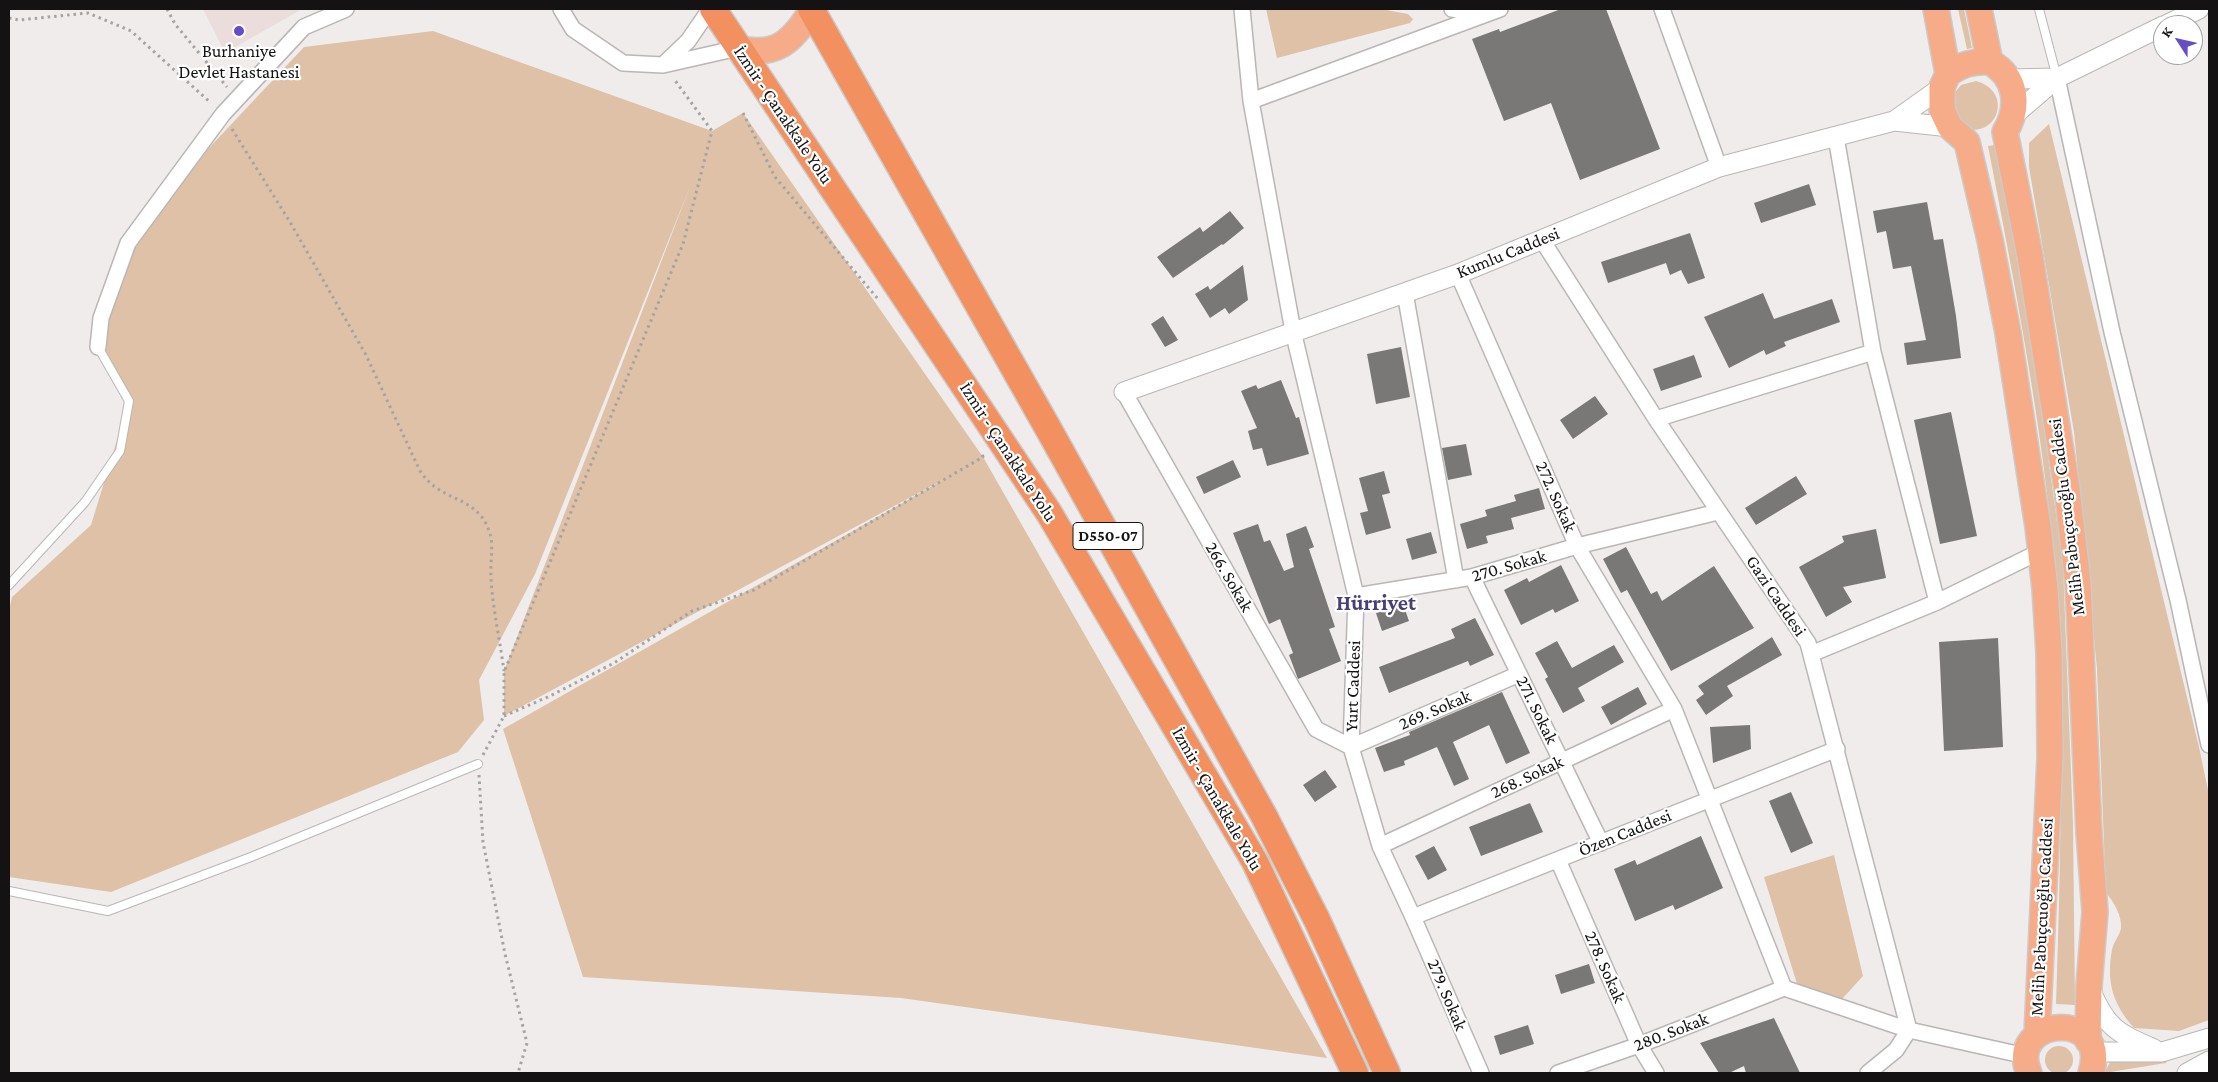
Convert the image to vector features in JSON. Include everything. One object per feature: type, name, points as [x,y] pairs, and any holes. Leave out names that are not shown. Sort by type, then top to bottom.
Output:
[{"type":"highway","name":"İzmir - Çanakkale Yolu","points":[[711,9],[1049,513],[1255,862],[1355,1073]]},
{"type":"highway","name":"İzmir - Çanakkale Yolu","points":[[811,9],[1050,430],[1264,816],[1317,920],[1387,1073]]},
{"type":"main road","points":[[738,48],[758,52],[781,46],[791,40],[811,9]]},
{"type":"main road","name":"Melih Pabuçcuoğlu Caddesi","points":[[1936,9],[1945,81],[1942,110],[1958,135],[1990,240],[2008,333],[2041,551],[2049,653],[2050,758],[2030,1055]]},
{"type":"main road","points":[[1979,9],[1990,62]]},
{"type":"main road","points":[[1945,81],[1962,65],[1971,62],[1990,62],[1997,66],[2009,79]]},
{"type":"main road","name":"Melih Pabuçcuoğlu Caddesi","points":[[2009,79],[2015,99],[2009,123],[2066,489],[2078,583],[2095,912],[2089,986],[2090,1056]]},
{"type":"main road","points":[[1958,135],[1983,142],[2009,123]]},
{"type":"main road","points":[[2030,1055],[2046,1029],[2058,1026],[2075,1030],[2090,1056]]},
{"type":"street","points":[[98,347],[101,318],[128,243],[223,114],[304,27],[346,9]]},
{"type":"street","points":[[561,9],[573,29],[623,63],[664,65],[738,48]]},
{"type":"street","points":[[664,65],[688,42],[711,9]]},
{"type":"street","name":"Yurt Caddesi","points":[[1242,9],[1251,101],[1293,331],[1356,596],[1351,746],[1380,846],[1413,917]]},
{"type":"street","points":[[1452,9],[1483,15]]},
{"type":"street","points":[[1251,101],[1500,9]]},
{"type":"street","points":[[1662,9],[1719,167]]},
{"type":"street","points":[[2187,15],[2199,9]]},
{"type":"street","points":[[2009,123],[2057,78],[2153,31]]},
{"type":"street","points":[[2009,79],[2057,78]]},
{"type":"street","points":[[2057,78],[2112,332],[2178,600],[2209,745]]},
{"type":"street","points":[[1894,121],[1945,81]]},
{"type":"street","points":[[1894,121],[1958,135]]},
{"type":"street","name":"Kumlu Caddesi","points":[[1124,392],[1458,274],[1719,167],[1894,121]]},
{"type":"street","points":[[1836,137],[1873,352],[1937,602]]},
{"type":"street","name":"Gazi Caddesi","points":[[1542,240],[1656,419],[1808,643],[1909,1030]]},
{"type":"street","name":"272. Sokak","points":[[1458,274],[1577,546],[1674,709],[1784,988]]},
{"type":"street","points":[[1405,293],[1456,580]]},
{"type":"street","points":[[1656,419],[1873,352]]},
{"type":"street","name":"266. Sokak","points":[[1124,392],[1316,729],[1351,746]]},
{"type":"street","name":"270. Sokak","points":[[1356,596],[1472,577],[1577,546],[1718,512]]},
{"type":"street","points":[[1811,654],[1937,602],[2041,551]]},
{"type":"street","name":"271. Sokak","points":[[1472,577],[1601,842]]},
{"type":"street","name":"269. Sokak","points":[[1351,746],[1519,674]]},
{"type":"street","name":"268. Sokak","points":[[1380,846],[1674,709]]},
{"type":"street","name":"Özen Caddesi","points":[[1413,917],[1837,749]]},
{"type":"street","name":"278. Sokak","points":[[1558,860],[1639,1044],[1656,1073]]},
{"type":"street","name":"279. Sokak","points":[[1413,917],[1480,1073]]},
{"type":"street","points":[[2089,986],[2101,1015],[2120,1033],[2162,1052]]},
{"type":"street","points":[[1784,988],[1909,1030],[2030,1055]]},
{"type":"street","name":"280. Sokak","points":[[1558,1073],[1784,988]]},
{"type":"street","points":[[1868,1073],[1896,1050],[1909,1030]]},
{"type":"street","points":[[2090,1056],[2162,1052],[2209,1038]]},
{"type":"street","points":[[2187,1073],[2209,1061]]},
{"type":"lane","points":[[2039,9],[2057,78]]},
{"type":"lane","points":[[9,585],[85,502],[120,451],[129,401],[98,347]]},
{"type":"lane","points":[[9,891],[108,911],[251,857],[478,764]]},
{"type":"path","points":[[167,9],[174,24],[238,100]]},
{"type":"path","points":[[9,18],[19,20],[88,13],[131,31],[223,114],[290,222],[366,355],[420,471],[428,482],[442,493],[471,506],[478,512],[487,526],[490,537],[491,580],[504,672],[504,716],[478,764],[483,842],[505,954],[527,1043],[518,1073]]},
{"type":"path","points":[[504,672],[683,244],[712,130],[664,65]]},
{"type":"path","points":[[743,113],[775,177],[884,306]]},
{"type":"path","points":[[504,716],[550,696],[614,663],[692,611],[754,590],[983,457],[979,449]]},
{"type":"shaded area","name":"Burhaniye Devlet Hastanesi","points":[[203,9],[302,9],[225,53]]},
{"type":"shaded area","points":[[1266,9],[1381,9],[1408,14],[1413,19],[1410,23],[1277,58]]},
{"type":"shaded area","points":[[1958,9],[1964,9],[1972,48],[1967,49]]},
{"type":"shaded area","points":[[433,31],[712,131],[743,113],[983,457],[1327,1058],[901,998],[583,977],[503,729],[950,476],[504,716],[504,671],[691,184],[535,574],[479,680],[484,720],[458,752],[111,892],[9,877],[9,611],[12,597],[91,525],[129,401],[98,347],[128,243],[207,150],[304,47]]},
{"type":"shaded area","points":[[1976,81],[1988,87],[1995,95],[1998,105],[1991,123],[1983,128],[1972,130],[1959,126],[1951,97],[1961,85]]},
{"type":"shaded area","points":[[2049,124],[2209,795],[2209,1020],[2179,1031],[2134,1028],[2116,1001],[2111,982],[2110,962],[2112,950],[2121,928],[2121,923],[2117,909],[2106,893],[2097,669],[2074,432],[2029,167],[2029,143]]},
{"type":"shaded area","points":[[1994,145],[2014,243],[2038,384],[2063,565],[2073,824],[2075,1005],[2056,1004],[2061,785],[2055,570],[2036,410],[1988,146]]},
{"type":"shaded area","points":[[1834,855],[1863,976],[1842,999],[1798,987],[1764,877]]},
{"type":"shaded area","points":[[2059,1046],[2069,1050],[2073,1060],[2069,1070],[2059,1074],[2049,1070],[2045,1060],[2049,1050]]},
{"type":"shaded area","points":[[2114,1055],[2168,1059],[2166,1063],[2104,1073]]},
{"type":"building","points":[[1561,9],[1606,9],[1660,149],[1580,180],[1551,103],[1504,121],[1472,39],[1499,29],[1500,32]]},
{"type":"building","points":[[1809,184],[1816,205],[1761,223],[1754,203]]},
{"type":"building","points":[[1927,202],[1934,240],[1943,239],[1961,358],[1907,365],[1904,343],[1926,340],[1911,266],[1893,269],[1886,231],[1877,233],[1873,211]]},
{"type":"building","points":[[1230,211],[1244,228],[1223,245],[1173,278],[1157,257],[1200,227],[1203,232]]},
{"type":"building","points":[[1690,233],[1705,278],[1688,284],[1681,270],[1670,275],[1666,263],[1608,283],[1601,262]]},
{"type":"building","points":[[1243,265],[1248,300],[1229,314],[1225,308],[1210,318],[1195,294],[1208,286],[1210,290]]},
{"type":"building","points":[[1763,293],[1774,319],[1832,299],[1840,322],[1784,342],[1786,346],[1766,355],[1764,350],[1729,368],[1704,317]]},
{"type":"building","points":[[1163,316],[1178,340],[1165,347],[1151,324]]},
{"type":"building","points":[[1401,347],[1410,397],[1376,404],[1367,354]]},
{"type":"building","points":[[1694,355],[1702,377],[1661,391],[1653,369]]},
{"type":"building","points":[[1281,380],[1296,418],[1299,417],[1309,454],[1267,466],[1262,448],[1253,450],[1248,431],[1257,428],[1241,391],[1256,385],[1258,389]]},
{"type":"building","points":[[1595,396],[1608,414],[1573,439],[1560,420]]},
{"type":"building","points":[[1951,412],[1977,536],[1940,544],[1914,420]]},
{"type":"building","points":[[1466,444],[1472,475],[1448,480],[1442,448]]},
{"type":"building","points":[[1233,460],[1241,477],[1204,494],[1196,477]]},
{"type":"building","points":[[1384,471],[1390,493],[1382,495],[1391,528],[1366,535],[1360,513],[1368,511],[1359,478]]},
{"type":"building","points":[[1796,476],[1807,494],[1756,525],[1745,508]]},
{"type":"building","points":[[1539,488],[1545,509],[1511,518],[1514,529],[1486,536],[1488,543],[1467,549],[1460,524],[1487,516],[1485,510],[1516,501],[1514,495]]},
{"type":"building","points":[[1258,524],[1264,542],[1270,540],[1284,571],[1294,567],[1286,534],[1306,526],[1314,547],[1309,549],[1335,627],[1329,629],[1341,661],[1298,679],[1289,655],[1293,653],[1280,619],[1269,624],[1233,533]]},
{"type":"building","points":[[1876,529],[1886,578],[1843,587],[1852,602],[1826,617],[1799,567],[1844,542],[1842,536]]},
{"type":"building","points":[[1431,532],[1437,553],[1412,560],[1406,539]]},
{"type":"building","points":[[1626,547],[1651,594],[1657,591],[1662,601],[1714,566],[1754,628],[1671,671],[1627,590],[1621,593],[1603,559]]},
{"type":"building","points":[[1561,565],[1579,601],[1555,613],[1553,609],[1521,625],[1504,590],[1527,578],[1529,582]]},
{"type":"building","points":[[1403,604],[1409,621],[1382,631],[1376,613]]},
{"type":"building","points":[[1475,618],[1494,655],[1470,666],[1468,661],[1389,693],[1379,667],[1455,638],[1451,629]]},
{"type":"building","points":[[1772,637],[1782,655],[1727,686],[1733,696],[1706,715],[1696,700],[1704,694],[1698,686]]},
{"type":"building","points":[[1998,638],[2003,747],[1944,751],[1939,642]]},
{"type":"building","points":[[1557,641],[1572,668],[1614,645],[1624,662],[1578,688],[1585,701],[1563,713],[1545,679],[1548,677],[1535,653]]},
{"type":"building","points":[[1638,687],[1647,704],[1611,725],[1601,707]]},
{"type":"building","points":[[1502,692],[1530,753],[1506,764],[1489,725],[1453,742],[1469,779],[1454,786],[1437,747],[1404,761],[1405,765],[1384,772],[1375,748],[1410,735],[1409,732]]},
{"type":"building","points":[[1750,725],[1751,749],[1713,763],[1710,727]]},
{"type":"building","points":[[1325,770],[1337,787],[1315,802],[1303,785]]},
{"type":"building","points":[[1791,792],[1813,843],[1791,853],[1769,801]]},
{"type":"building","points":[[1530,803],[1543,832],[1481,856],[1469,827]]},
{"type":"building","points":[[1701,836],[1723,888],[1675,910],[1673,905],[1635,921],[1614,869],[1635,860],[1637,865]]},
{"type":"building","points":[[1434,846],[1447,870],[1428,880],[1415,856]]},
{"type":"building","points":[[1589,964],[1595,983],[1561,994],[1555,975]]},
{"type":"building","points":[[1774,1018],[1800,1073],[1746,1073],[1744,1066],[1729,1073],[1719,1073],[1700,1043]]},
{"type":"building","points":[[1528,1025],[1534,1044],[1500,1055],[1494,1036]]},
{"type":"place","name":"Burhaniye Devlet Hastanesi","points":[[239,31]]},
{"type":"district","name":"Hürriyet","points":[[1376,603]]}]
